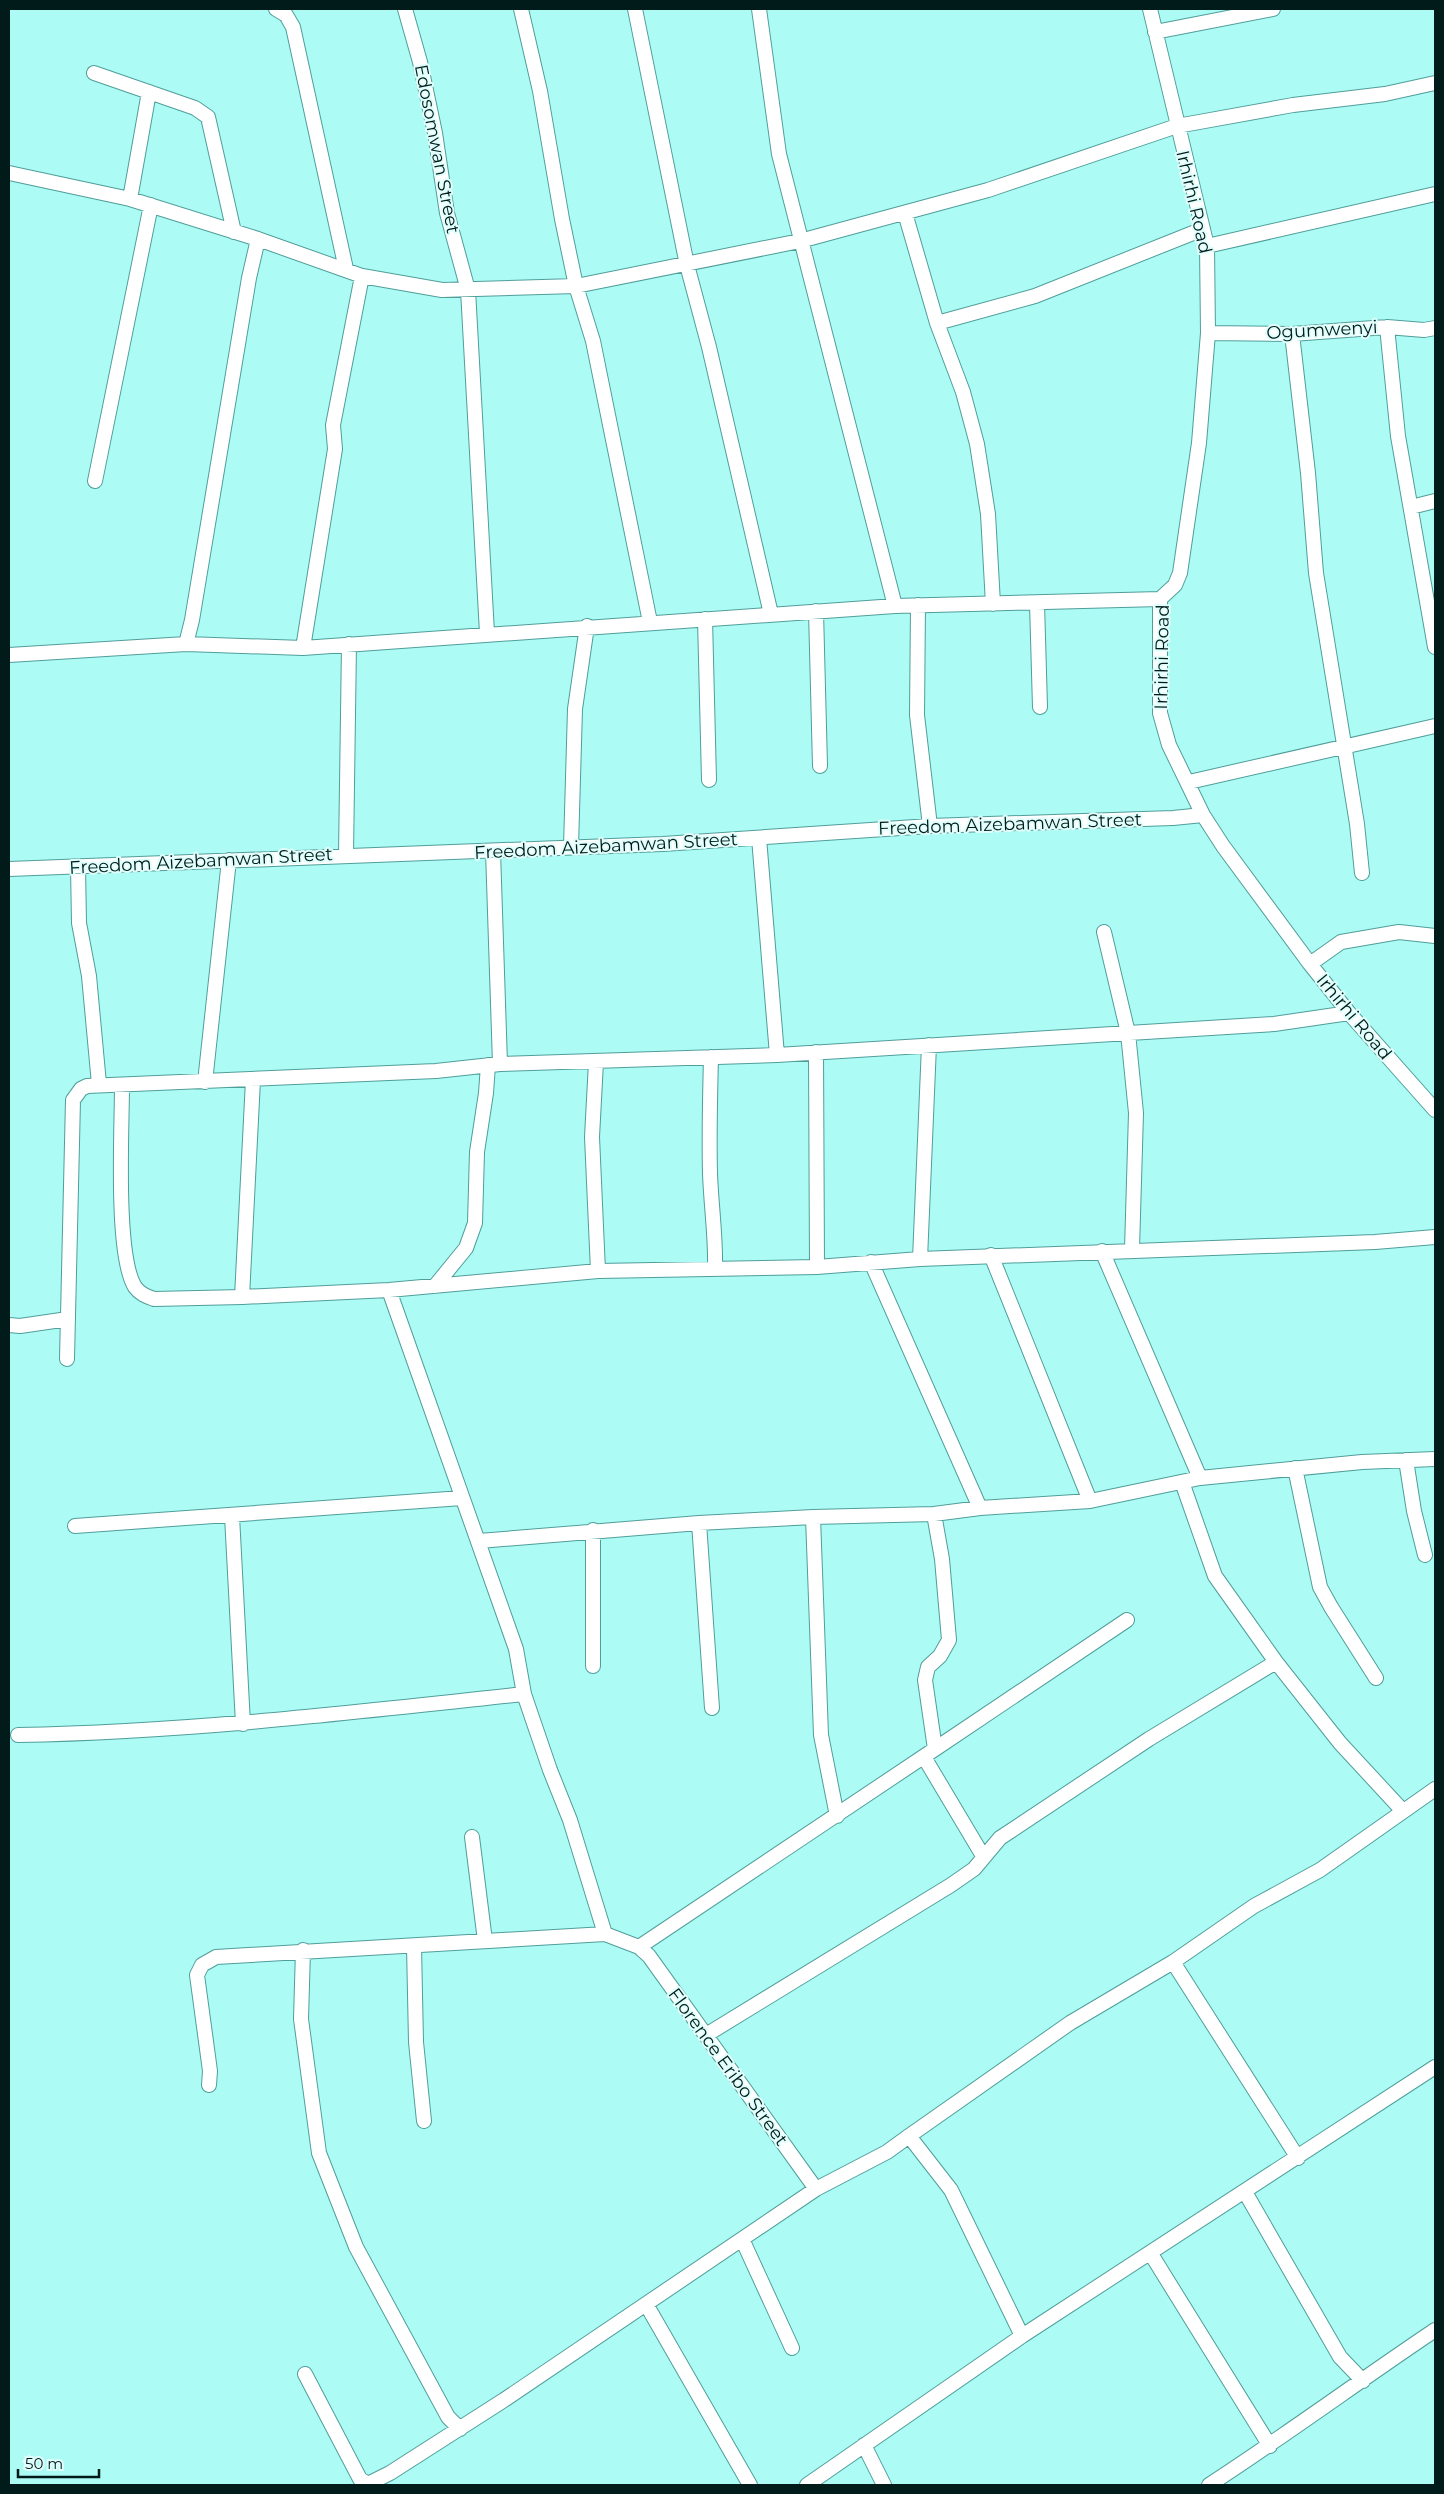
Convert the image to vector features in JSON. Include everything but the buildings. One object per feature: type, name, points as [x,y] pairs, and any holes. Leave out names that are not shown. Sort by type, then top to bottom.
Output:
[{"type":"street","points":[[276,9],[286,15],[293,27],[346,269]]},
{"type":"street","name":"Edosomwan Street","points":[[405,9],[420,62],[435,132],[447,213],[468,290],[487,633]]},
{"type":"street","points":[[521,9],[540,91],[562,219],[576,286],[593,342],[650,622]]},
{"type":"street","points":[[635,9],[687,265],[712,356],[771,614]]},
{"type":"street","points":[[759,9],[779,154],[840,399],[875,521],[895,606]]},
{"type":"street","name":"Irhirhi Road","points":[[1150,9],[1176,126],[1207,246],[1208,334],[1199,443],[1180,573],[1175,585],[1160,599],[1160,713],[1169,745],[1203,815],[1223,846],[1310,964],[1349,1013],[1435,1110]]},
{"type":"street","points":[[1155,32],[1273,9]]},
{"type":"street","points":[[94,73],[195,108],[208,117],[234,232]]},
{"type":"street","points":[[9,173],[151,205],[258,239],[362,276],[442,290],[576,286],[800,241],[905,213],[988,190],[1176,126],[1293,105],[1385,94],[1435,83]]},
{"type":"street","points":[[130,199],[149,92]]},
{"type":"street","points":[[1207,246],[1435,194]]},
{"type":"street","points":[[95,481],[151,205]]},
{"type":"street","points":[[905,213],[937,323],[963,392],[977,444],[988,514],[993,604]]},
{"type":"street","points":[[937,323],[1034,296],[1203,229]]},
{"type":"street","points":[[186,644],[249,278],[258,239]]},
{"type":"street","points":[[303,648],[335,449],[332,425],[362,276]]},
{"type":"street","points":[[1386,326],[1398,436],[1435,647]]},
{"type":"street","name":"Ogumwenyi","points":[[1208,334],[1292,334],[1386,326],[1424,330],[1435,328]]},
{"type":"street","points":[[1292,334],[1308,473],[1316,572],[1357,824],[1362,873]]},
{"type":"street","points":[[1411,507],[1435,500]]},
{"type":"street","points":[[9,655],[186,644],[303,648],[487,633],[895,606],[1160,599]]},
{"type":"street","points":[[1037,602],[1040,707]]},
{"type":"street","points":[[918,605],[917,715],[930,826]]},
{"type":"street","points":[[816,611],[820,766]]},
{"type":"street","points":[[705,619],[709,780]]},
{"type":"street","points":[[571,847],[574,708],[587,626]]},
{"type":"street","points":[[346,855],[349,644]]},
{"type":"street","points":[[1188,782],[1435,726]]},
{"type":"street","name":"Freedom Aizebamwan Street","points":[[9,869],[493,851],[759,838],[930,826],[1173,818],[1203,815]]},
{"type":"street","points":[[759,838],[777,1055]]},
{"type":"street","points":[[436,1286],[466,1248],[476,1223],[477,1152],[486,1093],[494,1065],[493,851]]},
{"type":"street","points":[[205,1082],[229,860]]},
{"type":"street","points":[[78,867],[79,923],[89,976],[99,1084]]},
{"type":"street","points":[[1104,932],[1128,1033],[1136,1113],[1132,1249]]},
{"type":"street","points":[[1310,964],[1341,942],[1399,932],[1435,936]]},
{"type":"street","points":[[66,1359],[73,1100],[81,1089],[99,1084],[122,1086],[436,1071],[494,1065],[777,1055],[1274,1024],[1349,1013]]},
{"type":"street","points":[[920,1258],[929,1045]]},
{"type":"street","points":[[816,1052],[817,1267]]},
{"type":"street","points":[[710,1057],[710,1173],[716,1243],[715,1269]]},
{"type":"street","points":[[596,1062],[592,1136],[598,1271]]},
{"type":"street","points":[[242,1297],[253,1080]]},
{"type":"street","points":[[122,1086],[121,1177],[124,1247],[135,1286],[145,1296],[154,1298],[242,1297],[389,1290],[598,1271],[817,1267],[920,1258],[1370,1242],[1435,1237]]},
{"type":"street","points":[[1102,1251],[1200,1478]]},
{"type":"street","points":[[991,1256],[1090,1501]]},
{"type":"street","points":[[871,1262],[980,1508]]},
{"type":"street","points":[[389,1290],[462,1498],[480,1541],[516,1649],[524,1694],[550,1770],[570,1820],[605,1934]]},
{"type":"street","points":[[9,1325],[20,1326],[68,1319]]},
{"type":"street","points":[[480,1541],[593,1530],[699,1523],[812,1517],[934,1514],[980,1508],[1090,1501],[1200,1478],[1295,1468],[1435,1459]]},
{"type":"street","points":[[1406,1460],[1414,1511],[1425,1555]]},
{"type":"street","points":[[1295,1468],[1320,1587],[1376,1678]]},
{"type":"street","points":[[1182,1482],[1216,1576],[1276,1662],[1340,1743],[1402,1810]]},
{"type":"street","points":[[75,1526],[462,1498]]},
{"type":"street","points":[[934,1514],[947,1607],[949,1640],[940,1656],[928,1667],[925,1680],[929,1753],[983,1856]]},
{"type":"street","points":[[232,1516],[243,1724]]},
{"type":"street","points":[[812,1517],[821,1735],[837,1816]]},
{"type":"street","points":[[699,1523],[712,1708]]},
{"type":"street","points":[[593,1530],[593,1666]]},
{"type":"street","points":[[210,2085],[210,2071],[197,1975],[202,1965],[216,1957],[303,1950],[414,1946],[605,1934],[639,1947],[1127,1620]]},
{"type":"street","points":[[706,2036],[951,1885],[974,1869],[1000,1838],[1148,1738],[1276,1662]]},
{"type":"street","points":[[18,1735],[82,1734],[243,1724],[524,1694]]},
{"type":"street","points":[[305,2374],[360,2479],[368,2484],[390,2473],[816,2189],[887,2152],[1006,2066],[1070,2023],[1173,1962],[1254,1906],[1320,1870],[1402,1810],[1435,1789]]},
{"type":"street","points":[[472,1836],[485,1941]]},
{"type":"street","points":[[414,1946],[416,2042],[424,2121]]},
{"type":"street","name":"Florence Eribo Street","points":[[639,1947],[649,1956],[816,2189]]},
{"type":"street","points":[[303,1950],[301,2019],[319,2153],[356,2247],[448,2417],[460,2428]]},
{"type":"street","points":[[1173,1962],[1298,2158]]},
{"type":"street","points":[[807,2485],[1022,2336],[1151,2254],[1435,2067]]},
{"type":"street","points":[[909,2136],[951,2190],[1022,2336]]},
{"type":"street","points":[[1245,2192],[1340,2357],[1362,2381]]},
{"type":"street","points":[[742,2239],[792,2348]]},
{"type":"street","points":[[1151,2254],[1270,2446]]},
{"type":"street","points":[[646,2304],[750,2485]]},
{"type":"street","points":[[1209,2485],[1270,2446],[1314,2412],[1435,2330]]},
{"type":"street","points":[[864,2445],[884,2485]]}]
